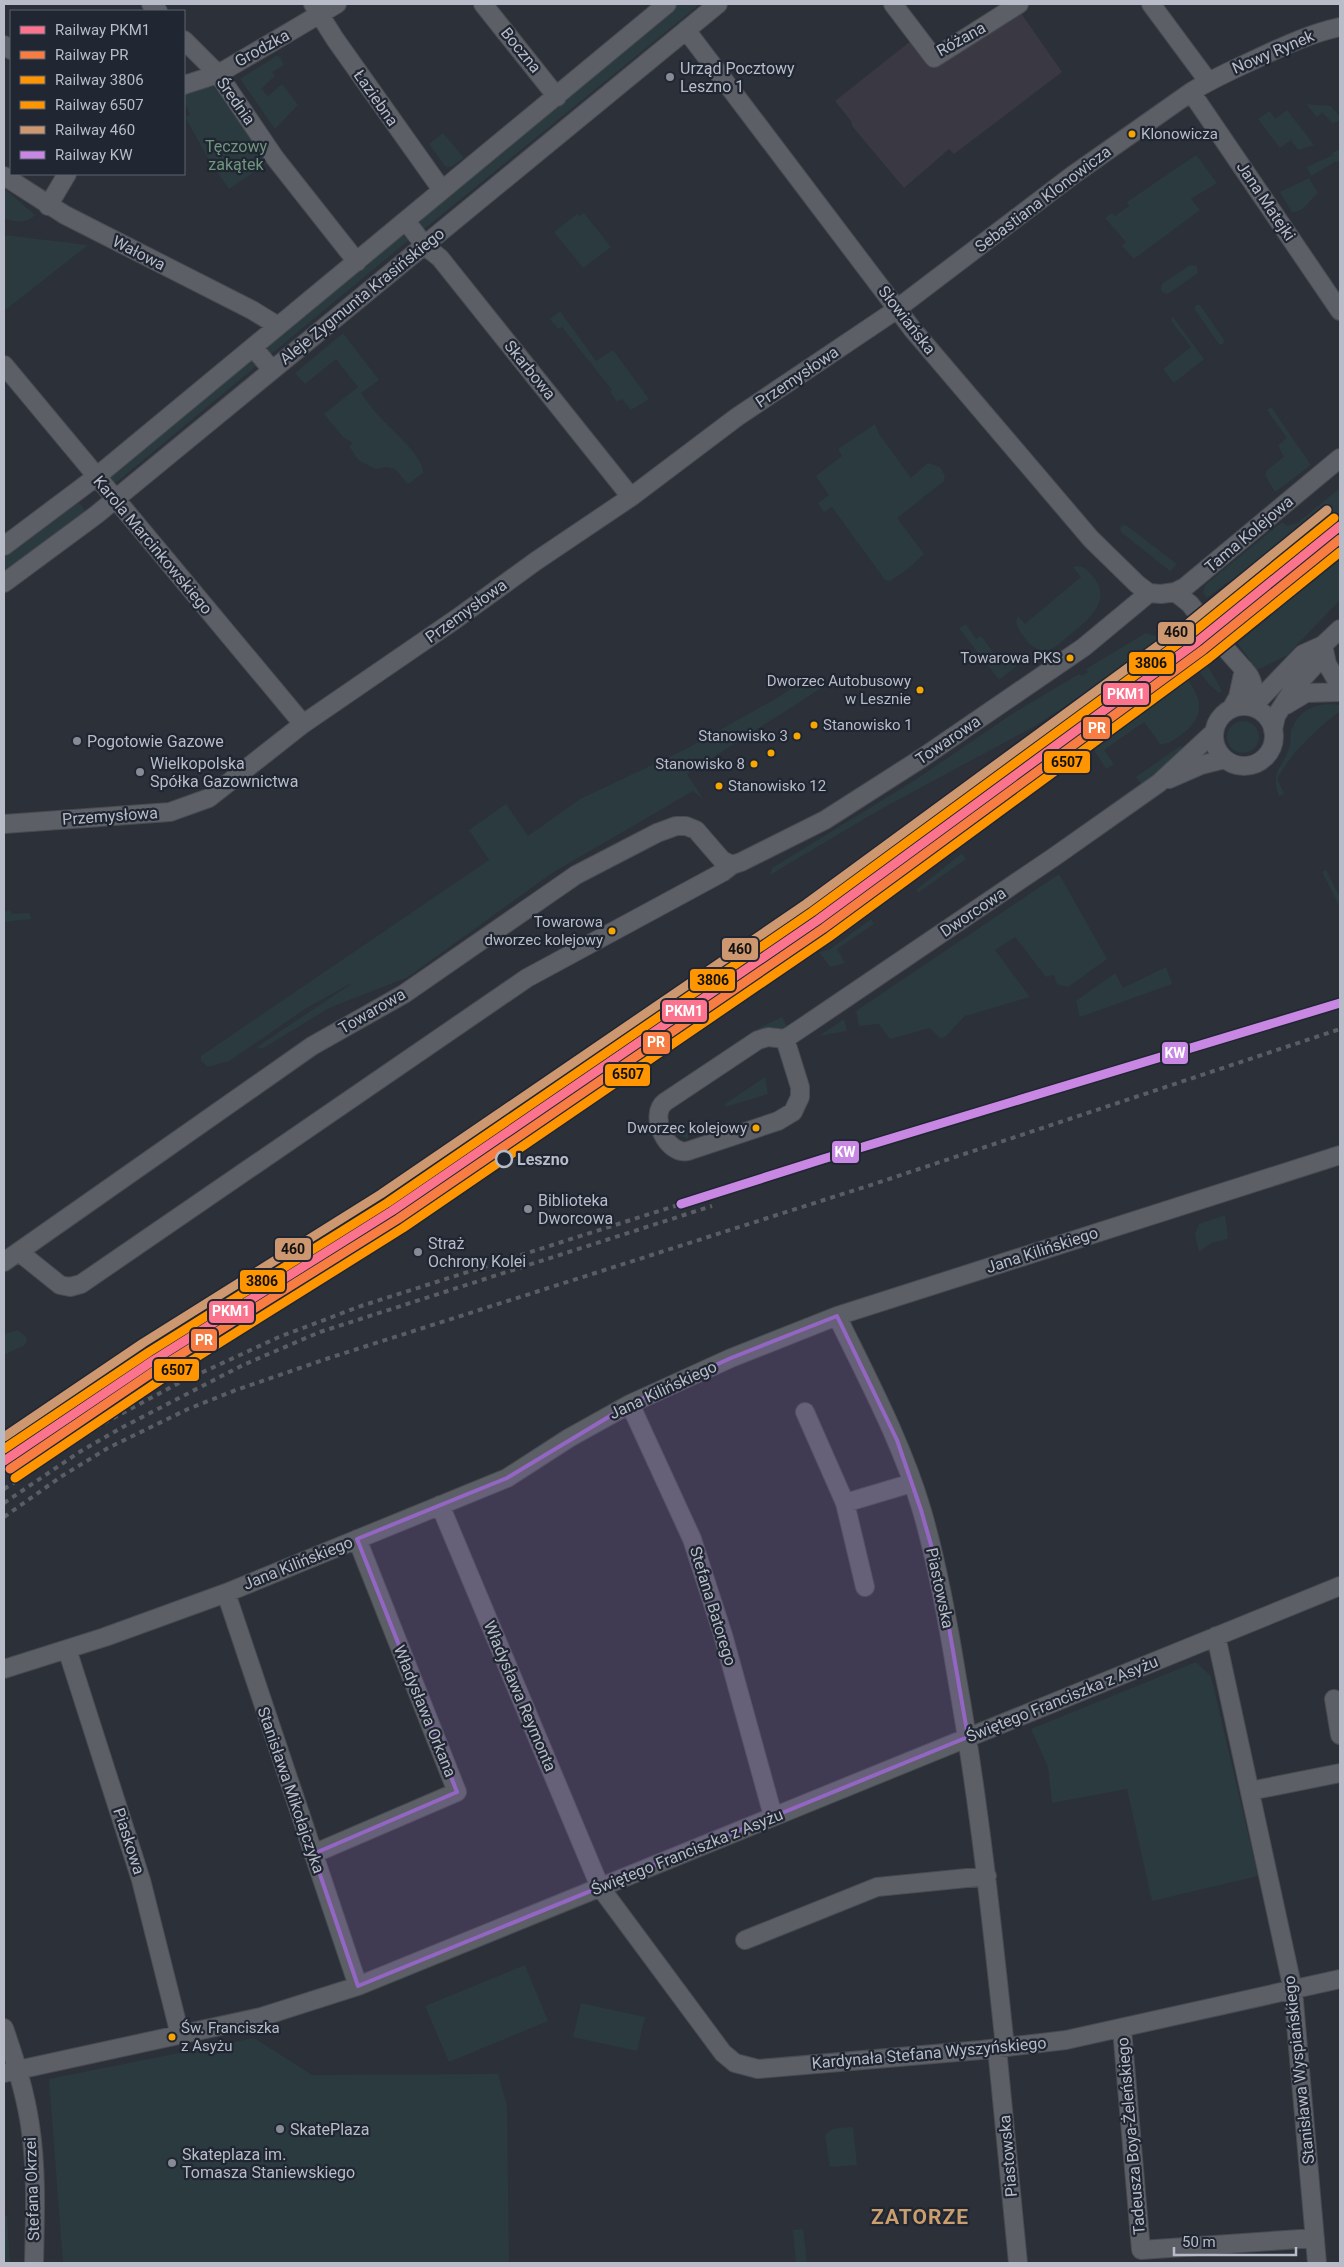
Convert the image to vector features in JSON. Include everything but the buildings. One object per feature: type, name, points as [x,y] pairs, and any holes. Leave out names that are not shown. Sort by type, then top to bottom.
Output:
[{"type":"street","name":"Grodzka","points":[[185,85],[218,74],[316,9],[337,4]]},
{"type":"street","name":"Boczna","points":[[484,4],[557,96]]},
{"type":"street","name":"Aleje Zygmunta Krasińskiego","points":[[4,546],[96,477],[667,4]]},
{"type":"street","name":"Aleje Zygmunta Krasińskiego","points":[[4,584],[115,500],[718,4]]},
{"type":"street","name":"Różana","points":[[893,4],[934,58],[1020,4]]},
{"type":"street","points":[[1151,4],[1208,81]]},
{"type":"street","name":"Łaziebna","points":[[316,9],[442,190]]},
{"type":"street","name":"Nowy Rynek","points":[[1191,92],[1208,81],[1314,34],[1340,27]]},
{"type":"street","name":"Słowiańska","points":[[686,30],[897,308],[1090,539],[1149,593]]},
{"type":"street","name":"Średnia","points":[[185,41],[218,74],[272,153],[357,262]]},
{"type":"street","name":"Sebastiana Klonowicza","points":[[897,308],[1073,175],[1191,92]]},
{"type":"street","name":"Jana Matejki","points":[[1191,92],[1340,311]]},
{"type":"street","points":[[48,206],[66,175]]},
{"type":"street","name":"Wałowa","points":[[4,176],[48,206],[252,310],[278,326]]},
{"type":"street","name":"Skarbowa","points":[[406,221],[425,246],[440,258],[631,497]]},
{"type":"street","name":"Przemysłowa","points":[[4,824],[170,812],[209,798],[303,724],[631,497],[722,428],[897,308]]},
{"type":"street","points":[[253,347],[272,370]]},
{"type":"street","name":"Karola Marcinkowskiego","points":[[4,365],[303,724]]},
{"type":"street","name":"Tama Kolejowa","points":[[1175,592],[1194,580],[1340,458]]},
{"type":"street","points":[[1149,593],[1175,592],[1190,604],[1252,680],[1254,695],[1252,707]]},
{"type":"street","name":"Towarowa","points":[[19,1252],[60,1285],[65,1287],[76,1286],[527,978],[723,872],[732,865],[795,837],[856,802],[1070,658],[1149,593]]},
{"type":"street","points":[[1340,629],[1327,664],[1340,686]]},
{"type":"street","points":[[1244,668],[1238,697],[1231,709],[1218,721],[1214,732],[1217,747],[1225,759],[1242,766],[1260,762],[1271,749],[1276,716],[1294,688],[1332,647]]},
{"type":"street","points":[[1252,707],[1303,654],[1332,647]]},
{"type":"street","points":[[1283,706],[1306,693],[1340,692]]},
{"type":"street","points":[[1231,709],[1241,706],[1252,707],[1266,716],[1273,730]]},
{"type":"street","name":"Dworcowa","points":[[785,1039],[1054,857],[1159,783],[1214,732]]},
{"type":"street","name":"Dworcowa","points":[[1159,783],[1201,765],[1225,759]]},
{"type":"street","name":"Towarowa","points":[[4,1262],[312,1046],[404,994],[576,875],[657,833],[676,826],[686,826],[696,830],[722,860],[732,865]]},
{"type":"street","points":[[768,1037],[785,1039],[800,1088],[800,1097],[793,1112],[778,1121],[688,1152],[678,1152],[670,1146],[658,1119],[658,1109],[661,1105],[758,1040],[768,1037]]},
{"type":"street","name":"Jana Kilińskiego","points":[[4,1669],[226,1593],[507,1478],[569,1438],[630,1404],[731,1358],[837,1316],[1340,1155]]},
{"type":"street","name":"Piastowska","points":[[837,1316],[897,1440],[940,1576],[968,1737],[987,1876],[1018,2263]]},
{"type":"street","name":"Stefana Batorego","points":[[630,1404],[692,1539],[723,1635],[773,1816]]},
{"type":"street","points":[[804,1412],[845,1503],[865,1587]]},
{"type":"street","points":[[845,1503],[912,1483]]},
{"type":"street","name":"Władysława Reymonta","points":[[440,1505],[600,1887]]},
{"type":"street","name":"Władysława Orkana","points":[[313,1854],[457,1792],[357,1539]]},
{"type":"street","name":"Świętego Franciszka z Asyżu","points":[[11,2072],[261,2018],[358,1986],[1340,1586]]},
{"type":"street","name":"Stanisława Mikołajczyka","points":[[226,1593],[358,1986]]},
{"type":"street","name":"Stanisława Wyspiańskiego","points":[[1216,1636],[1293,1990],[1317,2263]]},
{"type":"street","name":"Piaskowa","points":[[67,1649],[141,1880],[180,2035]]},
{"type":"street","points":[[1334,1699],[1340,1736]]},
{"type":"street","points":[[1250,1791],[1340,1773]]},
{"type":"street","points":[[745,1940],[877,1886],[987,1876]]},
{"type":"street","name":"Kardynała Stefana Wyszyńskiego","points":[[600,1887],[723,2053],[735,2063],[758,2069],[1001,2048],[1066,2040],[1340,1979]]},
{"type":"street","name":"Stefana Okrzei","points":[[4,2028],[11,2072],[30,2125],[35,2168],[34,2263]]},
{"type":"street","name":"Tadeusza Boya-Żeleńskiego","points":[[1122,2029],[1141,2250],[1315,2238]]},
{"type":"highlighted area","points":[[837,1316],[897,1440],[921,1510],[940,1576],[968,1737],[358,1986],[313,1854],[457,1792],[357,1539],[507,1478],[630,1404],[731,1358]]},
{"type":"shaded area","points":[[1016,6],[1062,72],[954,154],[949,149],[904,188],[852,126],[851,121],[835,101],[917,36],[934,57]]},
{"type":"green space","points":[[667,4],[700,4],[418,234],[403,215]]},
{"type":"green space","points":[[278,55],[284,65],[272,72],[275,76],[261,89],[268,96],[282,84],[298,105],[275,129],[240,79]]},
{"type":"green space","name":"Tęczowy zakątek","points":[[218,74],[275,158],[229,189],[211,163],[185,117],[190,115],[185,102],[185,85]]},
{"type":"green space","points":[[1306,104],[1331,106],[1340,117],[1340,120],[1333,124],[1322,112],[1317,117]]},
{"type":"green space","points":[[1287,110],[1314,145],[1298,150],[1291,140],[1280,148],[1258,119],[1270,111],[1275,119]]},
{"type":"green space","points":[[443,133],[464,158],[451,167],[445,166],[429,144]]},
{"type":"green space","points":[[1340,149],[1340,164],[1337,161],[1311,176],[1307,167],[1333,155],[1332,153]]},
{"type":"green space","points":[[1196,155],[1217,183],[1191,199],[1200,210],[1134,259],[1122,246],[1126,242],[1105,218],[1112,213],[1115,216],[1129,206],[1127,202]]},
{"type":"green space","points":[[1309,178],[1318,193],[1304,208],[1292,212],[1280,192]]},
{"type":"green space","points":[[5,189],[35,215],[24,221],[4,219]]},
{"type":"green space","points":[[584,213],[611,247],[583,268],[554,232],[577,214],[580,216]]},
{"type":"green space","points":[[400,215],[415,235],[270,355],[252,335]]},
{"type":"green space","points":[[4,235],[88,245],[4,311]]},
{"type":"green space","points":[[1190,265],[1197,266],[1198,273],[1168,294],[1163,293],[1161,290],[1162,284]]},
{"type":"green space","points":[[1196,305],[1200,305],[1224,340],[1223,345],[1219,344],[1195,310]]},
{"type":"green space","points":[[560,311],[596,361],[613,350],[649,399],[631,410],[622,399],[617,402],[610,392],[612,390],[562,327],[558,329],[550,319]]},
{"type":"green space","points":[[1173,317],[1204,359],[1174,383],[1163,369],[1191,347],[1172,322],[1171,318]]},
{"type":"green space","points":[[343,333],[379,380],[361,393],[376,413],[405,442],[422,466],[423,473],[408,484],[395,469],[387,467],[376,469],[358,460],[349,446],[353,443],[343,437],[324,414],[358,387],[336,359],[305,384],[295,373]]},
{"type":"green space","points":[[248,339],[267,357],[112,486],[96,466]]},
{"type":"green space","points":[[1271,407],[1311,465],[1275,492],[1265,475],[1267,470],[1284,457],[1278,445],[1287,438],[1267,410]]},
{"type":"green space","points":[[875,424],[879,434],[911,478],[928,463],[940,467],[945,476],[944,481],[897,518],[924,554],[909,568],[890,581],[885,580],[832,507],[824,512],[818,503],[829,495],[816,476],[842,456],[838,449]]},
{"type":"green space","points":[[1340,488],[1340,517],[1239,597],[1228,582],[1207,598],[1203,593],[1205,585],[1282,522],[1288,526],[1297,523]]},
{"type":"green space","points":[[78,501],[87,513],[4,574],[4,555]]},
{"type":"green space","points":[[1122,525],[1127,526],[1177,564],[1170,571],[1122,533],[1120,529]]},
{"type":"green space","points":[[1340,552],[1340,600],[1287,655],[1257,670],[1233,637]]},
{"type":"green space","points":[[1078,566],[1088,571],[1098,583],[1100,600],[1097,607],[1092,615],[1056,647],[1045,651],[1035,648],[1020,631],[1016,622],[1018,616],[1025,624],[1081,577],[1073,567]]},
{"type":"green space","points":[[1166,620],[1187,637],[1179,643],[1161,622]]},
{"type":"green space","points":[[966,624],[976,639],[981,636],[1000,661],[1009,654],[1018,665],[999,680],[959,628]]},
{"type":"green space","points":[[1146,633],[1156,636],[1168,651],[1142,670],[1132,657],[1096,686],[1035,726],[881,809],[770,875],[772,868],[915,780],[1015,712],[1079,674],[1082,676],[1088,672],[1086,669]]},
{"type":"green space","points":[[1204,659],[1222,691],[1219,693],[1195,666]]},
{"type":"green space","points":[[1184,674],[1198,698],[1199,706],[1198,713],[1190,728],[1169,743],[1160,744],[1144,722],[1104,750],[1114,764],[1106,769],[1092,747],[1073,761],[1072,759]]},
{"type":"green space","points":[[813,675],[823,687],[687,774],[704,800],[693,791],[552,873],[408,977],[329,1008],[262,1049],[257,1047],[354,982],[308,1007],[229,1061],[208,1067],[201,1061],[201,1056],[489,860],[469,830],[506,804],[528,836],[580,799],[686,749],[777,698]]},
{"type":"green space","points":[[1332,704],[1340,705],[1340,711],[1305,742],[1283,769],[1277,779],[1284,793],[1279,797],[1276,776],[1289,748],[1294,724],[1310,708]]},
{"type":"green space","points":[[1243,721],[1249,722],[1254,726],[1258,731],[1258,743],[1254,748],[1249,752],[1243,753],[1237,752],[1232,748],[1228,743],[1227,737],[1228,731],[1232,726],[1237,722]]},
{"type":"green space","points":[[1180,746],[1185,749],[1184,752],[1141,784],[1136,777]]},
{"type":"green space","points":[[962,853],[966,859],[918,893],[916,890]]},
{"type":"green space","points":[[1326,870],[1340,897],[1340,907],[1322,872]]},
{"type":"green space","points":[[1059,874],[1107,959],[1068,987],[1057,984],[1054,975],[1046,977],[1015,937],[995,950],[1030,997],[965,1016],[945,1037],[940,1038],[930,1028],[890,1039],[879,1024],[859,1026],[856,1011]]},
{"type":"green space","points":[[10,910],[12,914],[29,913],[31,919],[4,922],[4,912]]},
{"type":"green space","points":[[871,919],[874,924],[837,949],[845,963],[830,967],[819,952],[829,950]]},
{"type":"green space","points":[[1166,967],[1172,984],[1080,1017],[1076,1001],[1115,973],[1123,988]]},
{"type":"green space","points":[[782,1017],[787,1025],[783,1031],[757,1029]]},
{"type":"green space","points":[[844,1019],[847,1031],[819,1036]]},
{"type":"green space","points":[[765,1077],[768,1094],[725,1107],[725,1104]]},
{"type":"green space","points":[[691,1125],[688,1139],[678,1135],[672,1126]]},
{"type":"green space","points":[[1225,1215],[1228,1239],[1211,1243],[1199,1252],[1195,1234],[1199,1224]]},
{"type":"green space","points":[[18,1330],[27,1338],[25,1345],[4,1355],[4,1334]]},
{"type":"green space","points":[[1196,1662],[1211,1676],[1258,1876],[1152,1901],[1127,1789],[1052,1803],[1048,1767],[1031,1729]]},
{"type":"green space","points":[[525,1965],[548,2021],[449,2062],[425,2006]]},
{"type":"green space","points":[[581,2003],[645,2017],[637,2051],[573,2037]]},
{"type":"green space","name":"SkatePlaza","points":[[254,2038],[312,2075],[498,2074],[507,2106],[509,2263],[63,2263],[49,2079]]},
{"type":"green space","points":[[853,2127],[857,2165],[830,2167],[825,2136],[834,2129]]},
{"type":"green space","points":[[7,2215],[10,2263],[4,2263],[4,2216]]},
{"type":"green space","points":[[803,2229],[807,2263],[796,2263],[793,2230]]},
{"type":"railway","points":[[988,768],[1053,729],[1130,675]]},
{"type":"railway","points":[[4,1517],[62,1476],[108,1448],[188,1409],[236,1390],[329,1358],[874,1184],[1340,1029]]},
{"type":"railway","points":[[4,1489],[104,1423],[177,1384],[279,1337],[361,1306],[681,1204]]},
{"type":"railway","points":[[4,1503],[81,1451],[121,1428],[243,1365],[320,1332],[712,1206]]},
{"type":"rail line","name":"460","points":[[4,1437],[143,1343],[381,1194],[806,904],[1185,626],[1327,510]]},
{"type":"rail line","name":"3806","points":[[4,1449],[149,1352],[387,1203],[812,912],[1191,634],[1334,518]]},
{"type":"rail line","name":"PKM1","points":[[4,1461],[154,1360],[392,1211],[818,920],[1197,642],[1340,526]]},
{"type":"rail line","name":"PR","points":[[10,1469],[159,1368],[398,1219],[824,928],[1203,650],[1340,539]]},
{"type":"rail line","name":"6507","points":[[15,1478],[165,1377],[403,1228],[829,937],[1209,658],[1340,552]]},
{"type":"rail line","name":"KW","points":[[681,1204],[823,1159],[1340,1003]]},
{"type":"place","name":"Urząd Pocztowy Leszno 1","points":[[670,77]]},
{"type":"place","name":"Klonowicza","points":[[1132,134]]},
{"type":"place","name":"Towarowa PKS","points":[[1070,658]]},
{"type":"place","name":"Dworzec Autobusowy w Lesznie","points":[[920,690]]},
{"type":"place","name":"Stanowisko 1","points":[[814,725]]},
{"type":"place","name":"Stanowisko 3","points":[[797,736]]},
{"type":"place","name":"Pogotowie Gazowe","points":[[77,741]]},
{"type":"place","name":"Stanowisko 8","points":[[754,764]]},
{"type":"place","name":"Wielkopolska Spółka Gazownictwa","points":[[140,772]]},
{"type":"place","name":"Stanowisko 12","points":[[719,786]]},
{"type":"place","name":"Towarowa dworzec kolejowy","points":[[612,931]]},
{"type":"place","name":"Dworzec kolejowy","points":[[756,1128]]},
{"type":"place","name":"Leszno","points":[[504,1159]]},
{"type":"place","name":"Biblioteka Dworcowa","points":[[528,1209]]},
{"type":"place","name":"Straż Ochrony Kolei","points":[[418,1252]]},
{"type":"place","name":"Św. Franciszka z Asyżu","points":[[172,2037]]},
{"type":"place","name":"SkatePlaza","points":[[280,2129]]},
{"type":"place","name":"Skateplaza im. Tomasza Staniewskiego","points":[[172,2163]]},
{"type":"district","name":"ZATORZE","points":[[920,2217]]}]
